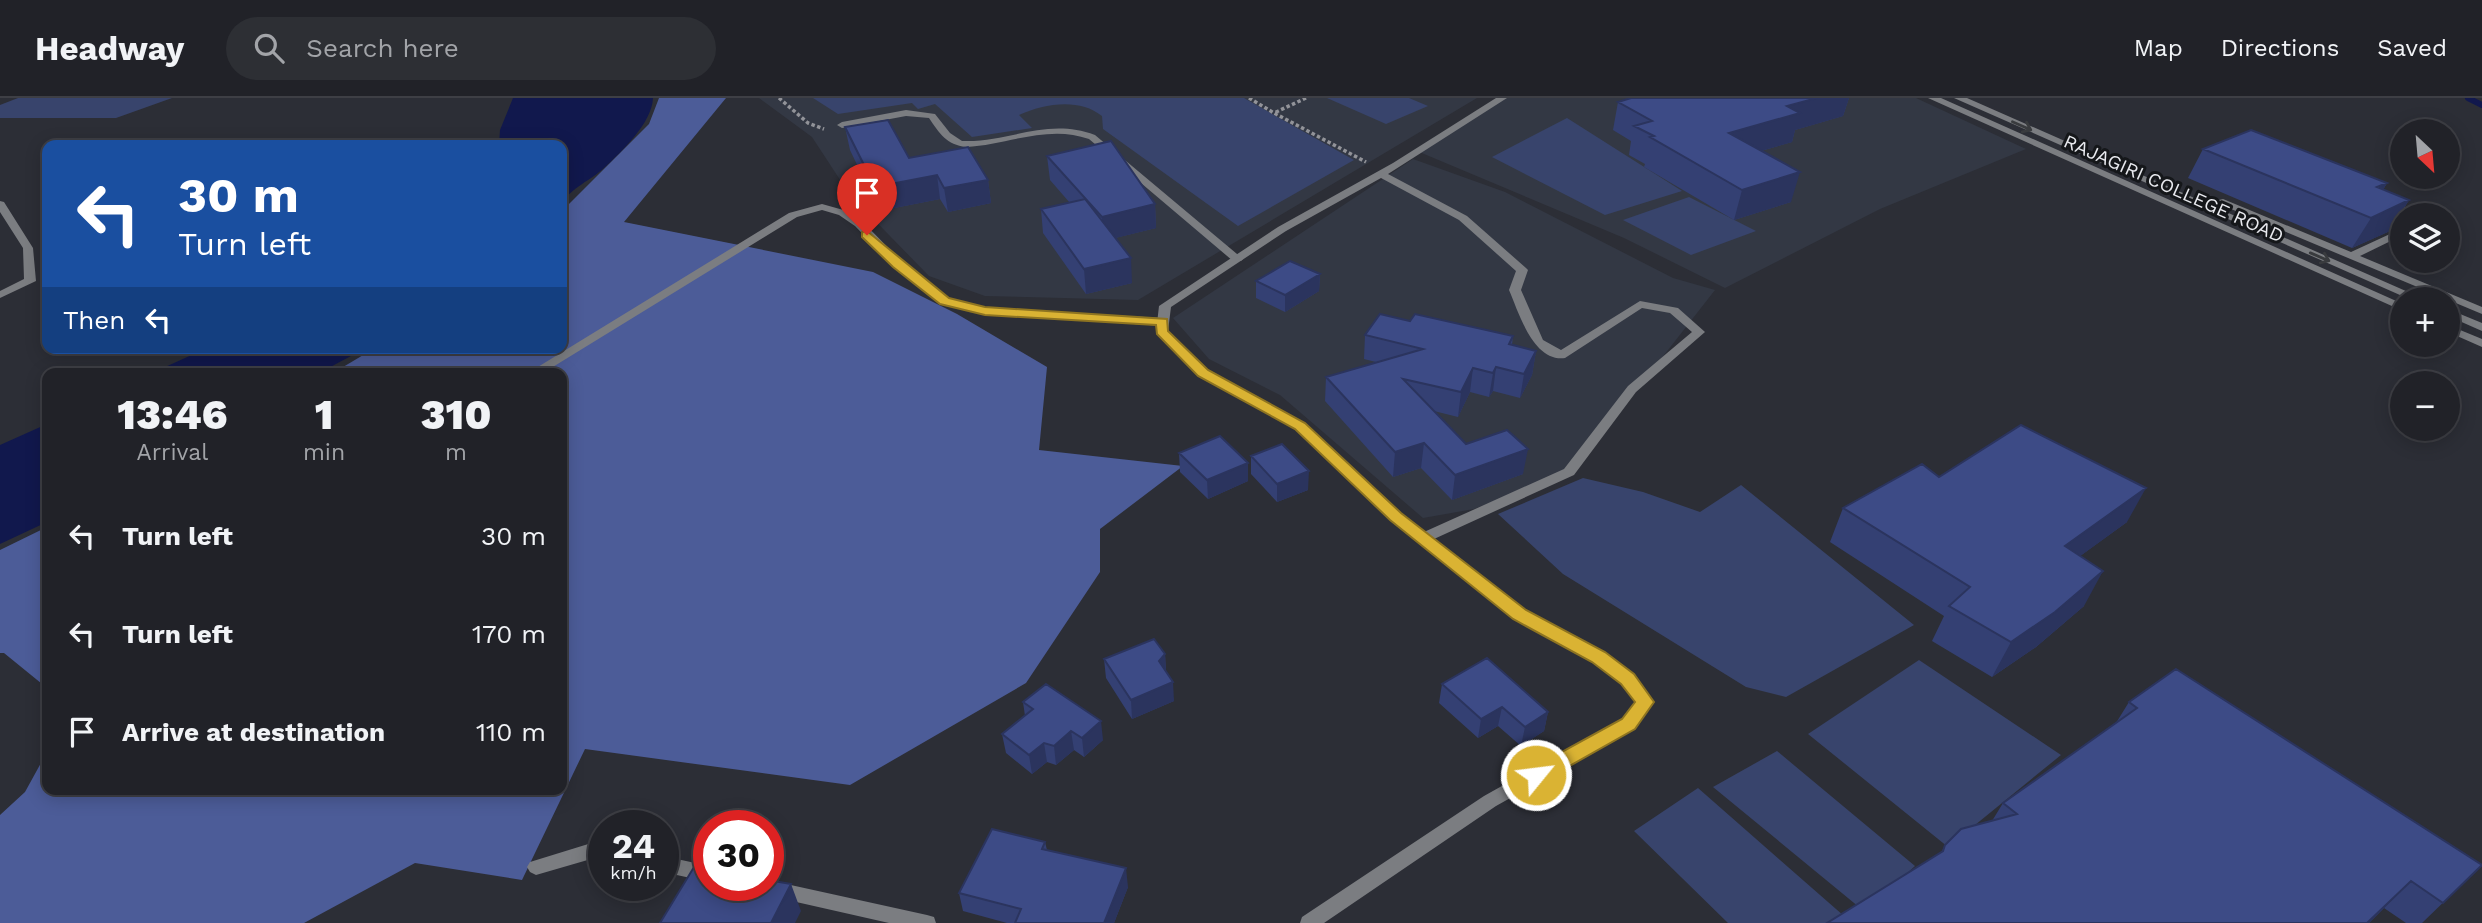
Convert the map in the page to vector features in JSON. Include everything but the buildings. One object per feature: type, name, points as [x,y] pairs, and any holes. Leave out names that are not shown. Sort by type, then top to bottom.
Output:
[{"type":"street","points":[[1309,923],[1490,801],[1628,724],[1645,702],[1627,679],[1598,657],[1520,614],[1395,516],[1300,426],[1203,373],[1161,332],[1165,306],[1376,169],[1502,98]]},
{"type":"street","name":"RAJAGIRI COLLEGE ROAD","points":[[1933,98],[2390,302]]},
{"type":"street","name":"RAJAGIRI COLLEGE ROAD","points":[[1959,98],[2391,287]]},
{"type":"street","points":[[842,125],[906,113],[932,116],[945,134],[959,143],[982,142],[1033,132],[1077,130],[1092,137],[1237,259]]},
{"type":"street","points":[[1376,169],[1463,218],[1522,270],[1515,290],[1538,342],[1561,355],[1640,304],[1674,310],[1699,332],[1632,389],[1569,472],[1423,538]]},
{"type":"street","points":[[2381,201],[2390,204]]},
{"type":"street","points":[[2223,202],[2482,311]]},
{"type":"street","points":[[0,204],[28,247],[30,281],[0,295]]},
{"type":"street","points":[[567,353],[787,219],[822,207],[831,208],[859,224],[898,264],[944,301],[985,311],[1163,322]]},
{"type":"street","points":[[2351,256],[2390,237]]},
{"type":"street","points":[[2460,317],[2482,327]]},
{"type":"street","points":[[2460,333],[2482,343]]},
{"type":"street","points":[[542,368],[565,354]]},
{"type":"street","points":[[536,867],[588,852]]},
{"type":"street","points":[[784,891],[927,923]]},
{"type":"path","points":[[779,98],[808,123],[823,129],[842,125]]},
{"type":"path","points":[[1249,98],[1376,169]]},
{"type":"path","points":[[1274,113],[1306,98]]},
{"type":"shaded area","points":[[18,98],[172,98],[116,118],[0,118],[0,105]]},
{"type":"shaded area","points":[[513,98],[653,98],[642,127],[627,145],[604,168],[567,197],[567,140],[499,140],[500,130]]},
{"type":"shaded area","points":[[659,98],[726,98],[624,222],[873,272],[957,314],[1047,367],[1039,450],[1183,466],[1100,529],[1100,572],[1026,683],[850,785],[585,749],[567,786],[567,368],[341,368],[365,354],[567,354],[567,206],[649,124]]},
{"type":"shaded area","points":[[759,98],[1477,98],[1138,300],[985,296],[929,276],[850,195],[812,137]]},
{"type":"shaded area","points":[[813,98],[1244,98],[1354,160],[1238,226],[1103,129],[1102,116],[1093,110],[1073,105],[1051,105],[1019,115],[1032,128],[972,137],[935,104],[918,109],[912,103],[838,114]]},
{"type":"shaded area","points":[[1327,98],[1409,98],[1428,106],[1386,124]]},
{"type":"shaded area","points":[[1506,98],[1916,98],[2026,149],[1880,209],[1725,288],[1624,238],[1417,151]]},
{"type":"shaded area","points":[[1567,118],[1682,191],[1605,215],[1492,157]]},
{"type":"shaded area","points":[[1413,159],[1505,192],[1673,278],[1715,290],[1574,470],[1474,509],[1423,518],[1280,395],[1209,359],[1173,318]]},
{"type":"shaded area","points":[[1689,197],[1756,231],[1691,255],[1623,220]]},
{"type":"shaded area","points":[[194,354],[355,354],[328,368],[163,368]]},
{"type":"shaded area","points":[[42,426],[42,524],[0,544],[0,445]]},
{"type":"shaded area","points":[[1583,478],[1643,492],[1700,512],[1741,485],[1914,625],[1786,697],[1746,687],[1563,574],[1498,514]]},
{"type":"shaded area","points":[[42,529],[42,684],[4,653],[0,653],[0,550]]},
{"type":"shaded area","points":[[1919,660],[2061,755],[1948,847],[1808,734]]},
{"type":"shaded area","points":[[1777,751],[1915,866],[1865,912],[1713,787]]},
{"type":"shaded area","points":[[42,761],[42,795],[563,795],[522,880],[415,863],[304,923],[0,923],[0,815],[25,792]]},
{"type":"shaded area","points":[[1698,788],[1844,916],[1833,923],[1728,923],[1634,831]]},
{"type":"waterway","points":[[2468,98],[2482,105]]},
{"type":"route","points":[[867,235],[944,301],[985,311],[1163,322],[1161,332],[1203,373],[1300,426],[1395,516],[1520,614],[1598,657],[1627,679],[1645,702],[1628,724],[1536,775]]}]
